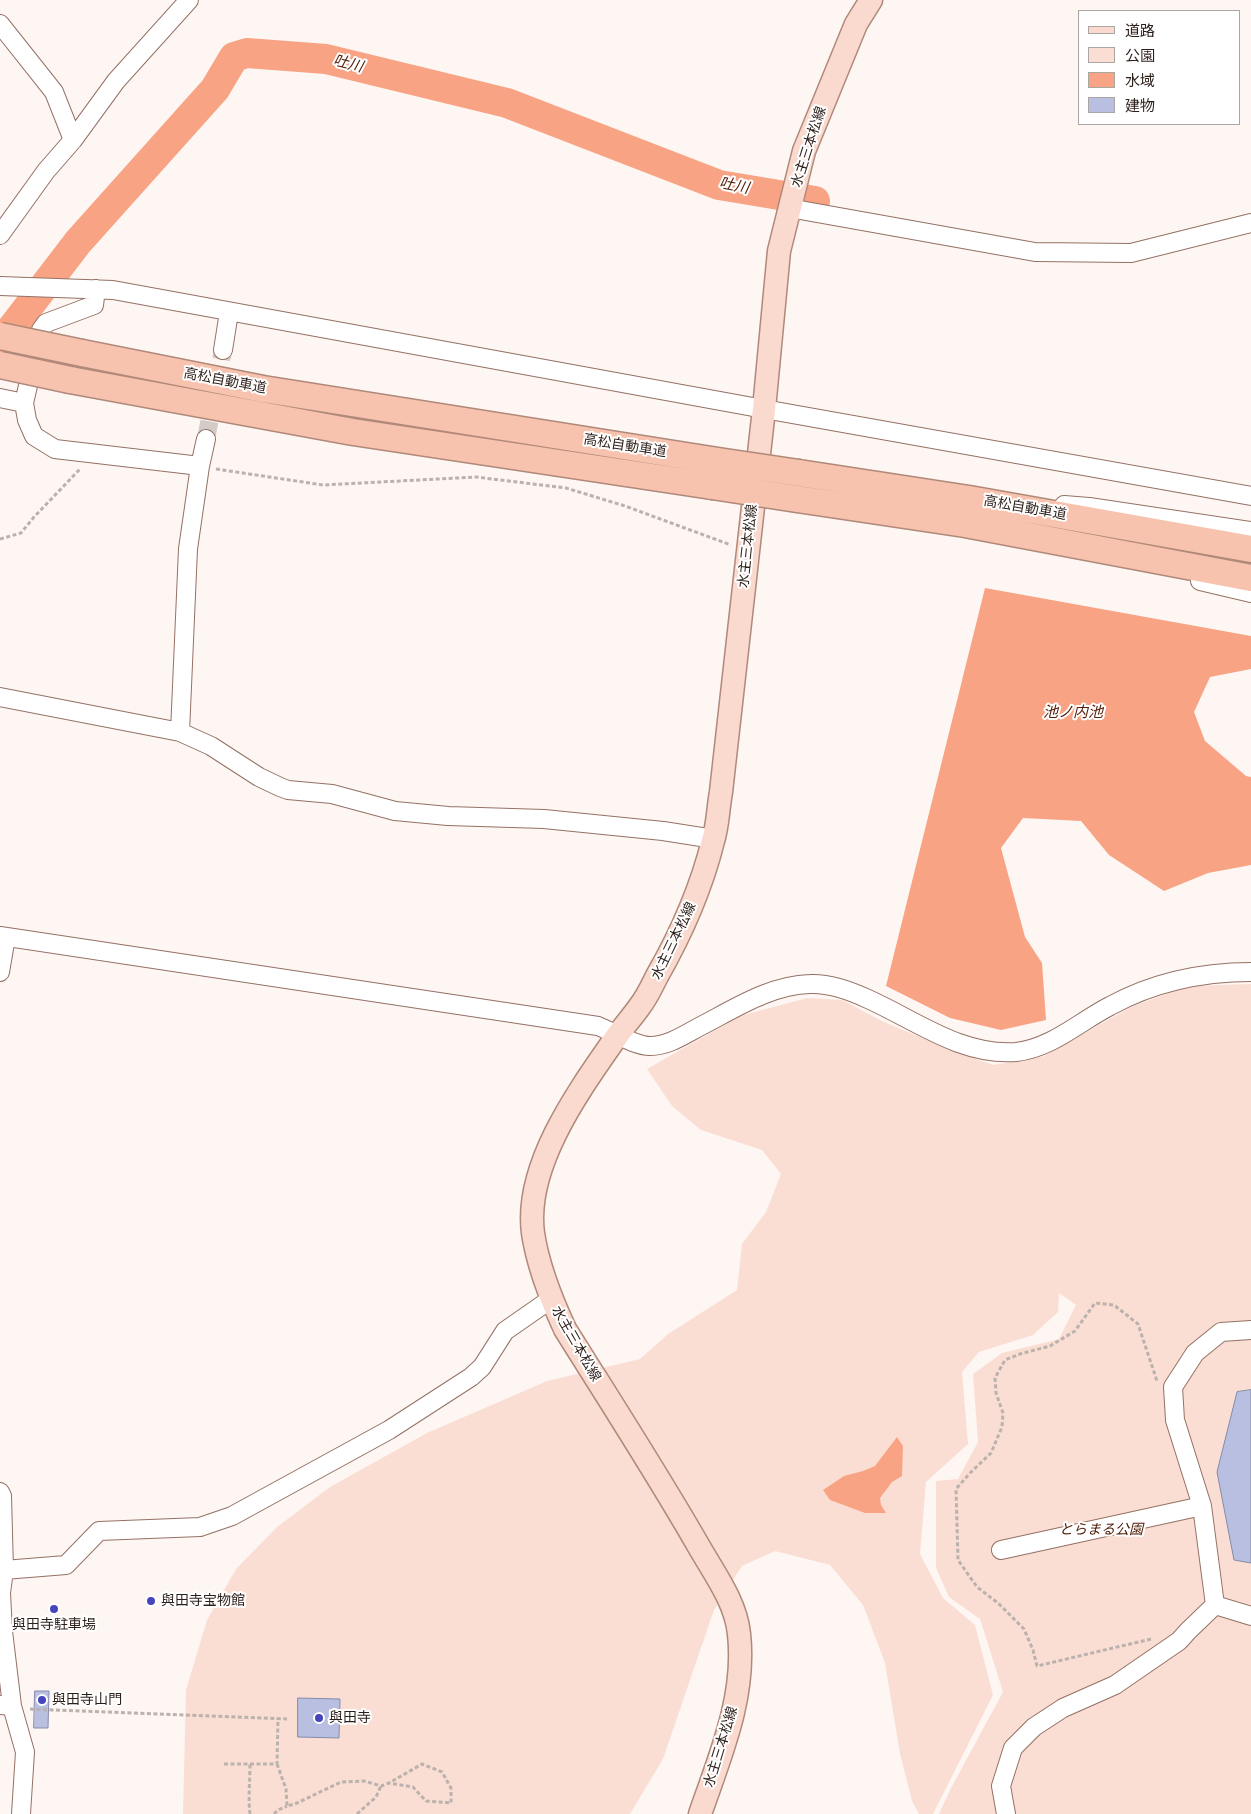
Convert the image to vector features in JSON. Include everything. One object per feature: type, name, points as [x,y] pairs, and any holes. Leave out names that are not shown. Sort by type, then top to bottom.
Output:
[{"type":"highway","name":"高松自動車道","points":[[0,336],[263,389],[969,499],[1251,549]]},
{"type":"highway","name":"高松自動車道","points":[[0,365],[70,380],[353,432],[965,524],[1251,578]]},
{"type":"main road","name":"水主三本松線","points":[[700,1814],[731,1722],[740,1664],[739,1632],[729,1597],[681,1514],[565,1330],[551,1299],[539,1262],[533,1231],[533,1200],[538,1175],[555,1133],[618,1034],[641,1006],[670,954],[695,899],[714,839],[764,410],[779,251],[804,151],[856,24],[871,0]]},
{"type":"street","points":[[0,236],[46,171],[73,140],[116,81],[189,0]]},
{"type":"street","points":[[0,24],[54,92],[73,140]]},
{"type":"street","points":[[789,208],[1035,252],[1131,253],[1251,223]]},
{"type":"street","points":[[0,286],[113,290],[764,410],[1251,496]]},
{"type":"street","points":[[96,289],[94,305],[46,323],[41,330],[24,403],[27,420],[34,436],[55,449],[200,466]]},
{"type":"street","points":[[223,350],[230,312]]},
{"type":"street","points":[[0,398],[24,403]]},
{"type":"street","points":[[180,732],[188,549],[200,466],[206,439]]},
{"type":"street","points":[[969,499],[1089,507],[1251,531]]},
{"type":"street","points":[[965,524],[1094,560],[1251,593]]},
{"type":"street","points":[[0,696],[180,732],[211,746],[259,777],[288,790],[332,794],[395,812],[448,816],[544,819],[663,831],[714,839]]},
{"type":"street","points":[[0,972],[3,937],[598,1026],[640,1045],[651,1046],[675,1040],[748,1001],[769,992],[790,986],[812,984],[833,986],[853,992],[931,1032],[962,1044],[986,1050],[1014,1052],[1028,1050],[1056,1039],[1115,1003],[1136,992],[1166,981],[1196,976],[1251,972]]},
{"type":"street","points":[[4,1570],[66,1564],[99,1531],[200,1526],[232,1516],[389,1430],[471,1377],[482,1368],[506,1331],[551,1299]]},
{"type":"street","points":[[1215,1605],[1202,1506],[1175,1420],[1172,1387],[1194,1353],[1221,1332],[1251,1330]]},
{"type":"street","points":[[0,1492],[2,1496],[4,1570],[1,1593],[6,1706],[25,1752],[20,1814]]},
{"type":"street","points":[[1001,1550],[1202,1506]]},
{"type":"street","points":[[1006,1814],[1001,1786],[1013,1748],[1034,1727],[1063,1708],[1115,1685],[1180,1641],[1188,1630],[1215,1605]]},
{"type":"street","points":[[1215,1605],[1251,1616]]},
{"type":"path","points":[[0,539],[21,533],[96,453]]},
{"type":"path","points":[[200,466],[322,486],[476,477],[566,488],[625,506],[748,552]]},
{"type":"path","points":[[1172,1387],[1158,1384],[1138,1324],[1114,1305],[1095,1303],[1076,1331],[1050,1346],[1005,1360],[995,1378],[996,1393],[1002,1413],[1002,1427],[991,1453],[956,1489],[958,1560],[977,1587],[998,1603],[1024,1629],[1033,1650],[1037,1666],[1188,1630]]},
{"type":"path","points":[[6,1706],[34,1710],[287,1719]]},
{"type":"path","points":[[278,1718],[277,1764],[286,1789],[287,1806]]},
{"type":"path","points":[[224,1764],[277,1764]]},
{"type":"path","points":[[250,1764],[251,1789],[248,1805],[250,1814]]},
{"type":"path","points":[[274,1814],[278,1810],[341,1782],[364,1781],[381,1786],[422,1764],[442,1772],[451,1788],[451,1803],[426,1801],[413,1787],[389,1783]]},
{"type":"path","points":[[357,1814],[376,1797],[381,1786]]},
{"type":"green space","name":"とらまる公園","points":[[1251,984],[1251,1814],[939,1814],[1003,1692],[980,1619],[949,1597],[936,1568],[936,1481],[958,1479],[978,1442],[973,1374],[1002,1353],[1059,1339],[1076,1305],[1059,1293],[1058,1312],[1033,1335],[979,1352],[962,1372],[968,1444],[926,1482],[920,1554],[943,1598],[975,1625],[993,1695],[933,1814],[919,1814],[912,1801],[900,1754],[885,1663],[863,1605],[830,1565],[775,1551],[742,1566],[714,1610],[663,1759],[630,1814],[183,1814],[186,1690],[207,1620],[236,1569],[277,1527],[330,1487],[427,1433],[547,1381],[640,1359],[668,1334],[737,1290],[742,1244],[766,1212],[781,1174],[762,1150],[701,1130],[672,1106],[647,1069],[740,1016],[807,998],[842,1000],[882,1021],[943,1047],[993,1065],[1044,1056],[1131,1007],[1187,986]]},
{"type":"water","name":"池ノ内池","points":[[985,588],[1251,636],[1251,669],[1210,677],[1194,712],[1205,741],[1246,776],[1251,777],[1251,865],[1208,873],[1164,891],[1109,855],[1081,821],[1023,818],[1001,848],[1025,937],[1042,963],[1046,1020],[1001,1030],[950,1018],[886,986]]},
{"type":"water","points":[[897,1437],[903,1446],[902,1476],[892,1482],[880,1498],[881,1505],[886,1513],[865,1513],[830,1500],[823,1490],[844,1476],[875,1466]]},
{"type":"building","points":[[1251,1390],[1251,1563],[1234,1560],[1217,1472],[1237,1392]]},
{"type":"building","name":"與田寺山門","points":[[35,1691],[49,1691],[48,1728],[34,1728]]},
{"type":"building","name":"與田寺","points":[[298,1698],[340,1699],[339,1738],[298,1737]]},
{"type":"waterway","name":"吐川","points":[[0,344],[78,242],[215,89],[234,57],[247,53],[326,59],[507,103],[719,185],[815,201]]},
{"type":"tunnel","points":[[206,439],[223,350]]},
{"type":"place","name":"與田寺宝物館","points":[[151,1601]]},
{"type":"place","name":"與田寺駐車場","points":[[54,1609]]},
{"type":"place","name":"與田寺山門","points":[[42,1700]]},
{"type":"place","name":"與田寺","points":[[319,1718]]}]
